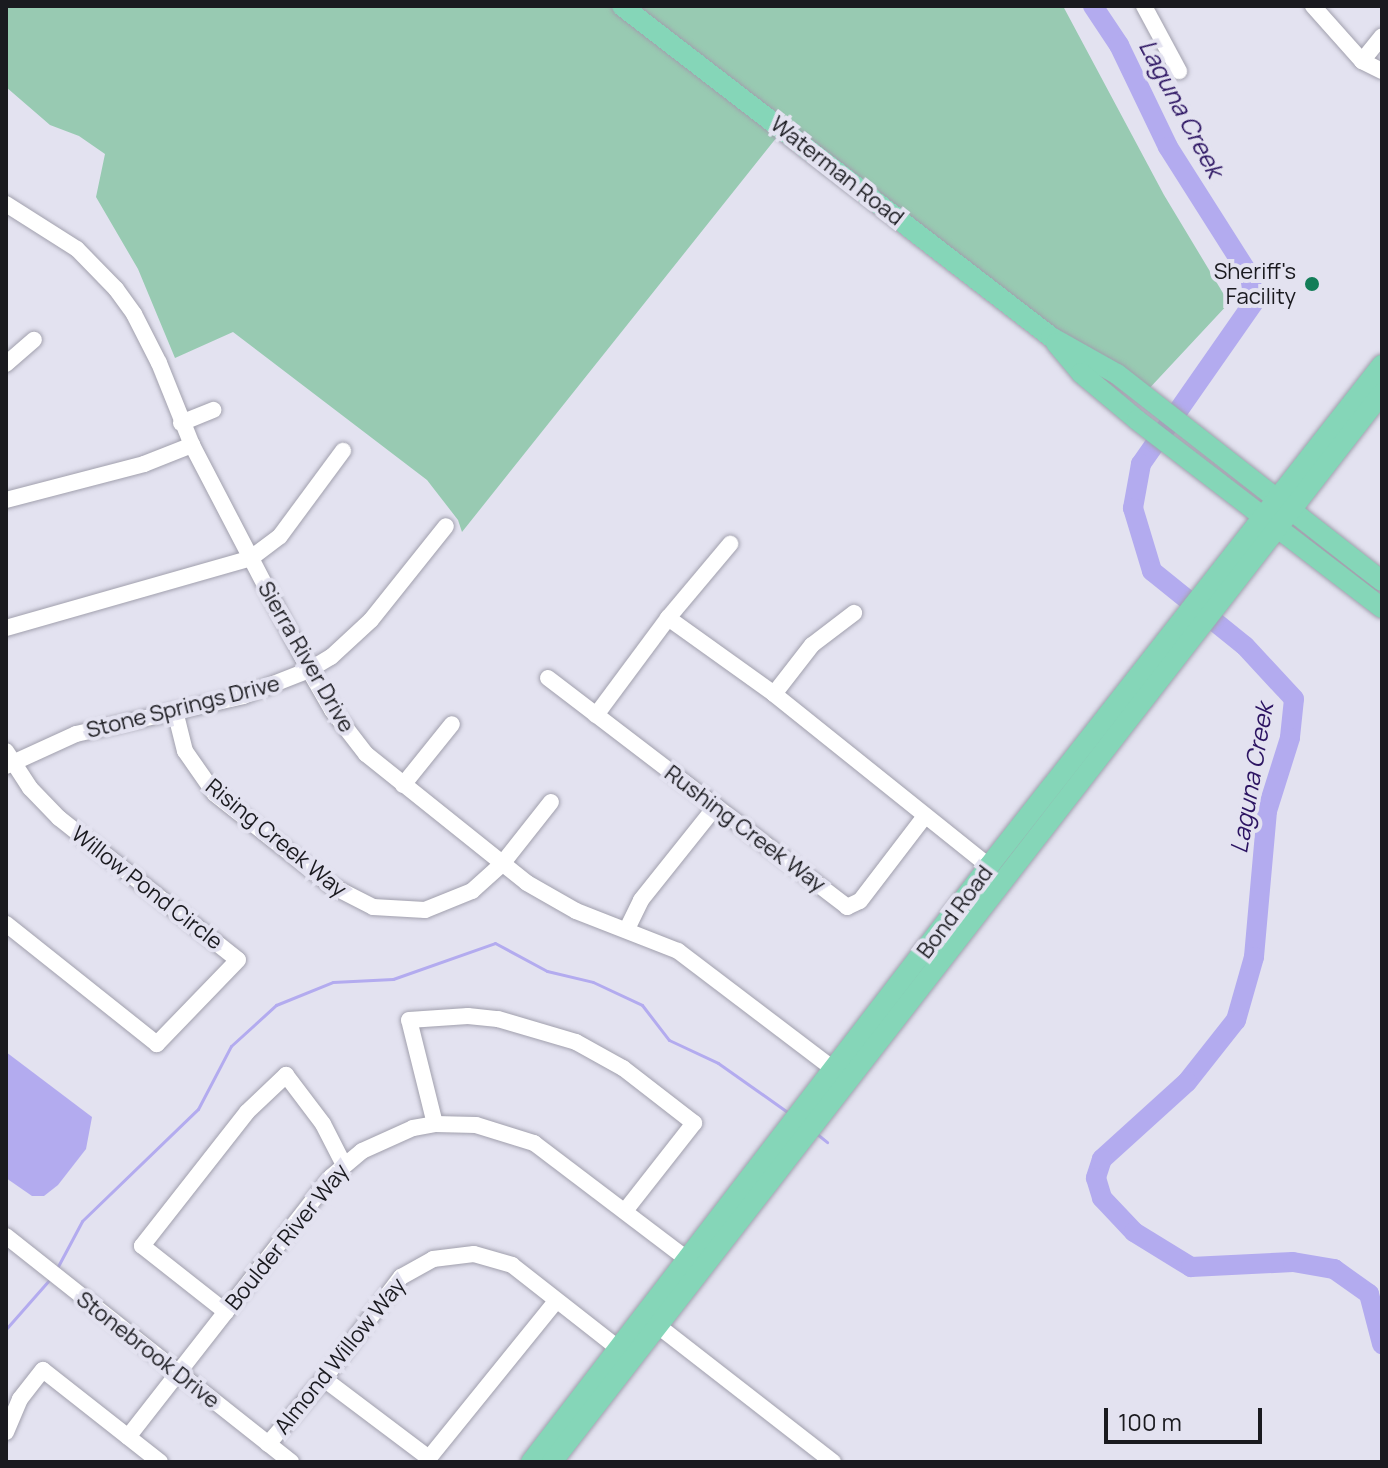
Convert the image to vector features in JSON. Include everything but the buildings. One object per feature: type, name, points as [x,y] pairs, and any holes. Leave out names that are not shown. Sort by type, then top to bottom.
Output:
[{"type":"main road","name":"Waterman Road","points":[[622,6],[1051,337],[1117,374],[1382,581]]},
{"type":"main road","name":"Waterman Road","points":[[1051,337],[1081,373],[1137,420],[1382,608]]},
{"type":"main road","name":"Bond Road","points":[[1286,504],[1382,365]]},
{"type":"main road","name":"Bond Road","points":[[841,1075],[927,976],[1219,588],[1286,504],[1382,393]]},
{"type":"main road","name":"Bond Road","points":[[531,1462],[629,1349],[657,1325],[841,1075],[989,866],[1188,628]]},
{"type":"main road","points":[[927,976],[937,951],[990,883],[992,874],[989,866]]},
{"type":"main road","name":"Bond Road","points":[[552,1462],[688,1260],[790,1141]]},
{"type":"street","points":[[1144,6],[1179,71]]},
{"type":"street","points":[[1313,6],[1362,61],[1382,71]]},
{"type":"street","points":[[1362,61],[1382,36]]},
{"type":"street","name":"Sierra River Drive","points":[[6,204],[61,237],[116,289],[147,335],[192,445],[309,670],[348,733],[403,785],[502,864],[551,898],[656,940],[696,963],[841,1075]]},
{"type":"street","points":[[6,364],[34,340]]},
{"type":"street","points":[[181,423],[213,410]]},
{"type":"street","points":[[6,500],[144,464],[192,445]]},
{"type":"street","points":[[6,628],[251,558],[280,536],[343,451]]},
{"type":"street","name":"Stone Springs Drive","points":[[8,759],[76,734],[267,689],[309,670],[331,657],[371,620],[446,526]]},
{"type":"street","points":[[596,715],[668,618],[730,544]]},
{"type":"street","points":[[774,694],[812,645],[854,613]]},
{"type":"street","points":[[668,618],[774,694],[989,866]]},
{"type":"street","name":"Rushing Creek Way","points":[[548,678],[847,907],[860,901],[925,816]]},
{"type":"street","name":"Rising Creek Way","points":[[175,711],[185,751],[215,794],[332,886],[355,900],[399,911],[440,906],[472,891],[502,864],[551,802]]},
{"type":"street","points":[[403,785],[452,724]]},
{"type":"street","name":"Willow Pond Circle","points":[[6,924],[157,1044],[238,960],[59,818],[8,759]]},
{"type":"street","points":[[627,929],[641,900],[716,806]]},
{"type":"street","points":[[435,1124],[409,1020],[453,1017],[498,1019],[576,1042],[623,1068],[694,1123],[625,1211]]},
{"type":"street","points":[[226,1312],[142,1246],[247,1112],[286,1075],[323,1124],[344,1165]]},
{"type":"street","name":"Boulder River Way","points":[[128,1437],[344,1165],[393,1135],[435,1124],[493,1128],[534,1143],[688,1260]]},
{"type":"street","name":"Stonebrook Drive","points":[[7,1240],[291,1462]]},
{"type":"street","name":"Almond Willow Way","points":[[268,1444],[324,1379],[401,1277],[433,1259],[474,1254],[512,1265],[556,1301],[629,1349]]},
{"type":"street","points":[[324,1379],[429,1458],[556,1301]]},
{"type":"street","points":[[657,1325],[833,1462]]},
{"type":"street","points":[[6,1432],[20,1399],[43,1370],[160,1462]]},
{"type":"green space","points":[[6,6],[1063,6],[1164,195],[1229,303],[1145,393],[777,137],[462,532],[458,520],[427,480],[233,332],[175,358],[138,269],[96,197],[105,154],[79,136],[50,125],[6,87]]},
{"type":"shaded area","points":[[6,1052],[92,1117],[86,1149],[58,1185],[44,1196],[32,1196],[6,1178]]},
{"type":"waterway","name":"Laguna Creek","points":[[1093,6],[1119,45],[1168,147],[1250,276],[1254,302],[1141,464],[1133,508],[1152,571],[1245,646],[1294,699],[1290,738],[1267,811],[1254,957],[1236,1020],[1187,1082],[1102,1159],[1096,1178],[1102,1198],[1134,1232],[1191,1267],[1293,1262],[1334,1269],[1369,1294],[1382,1344]]},
{"type":"waterway","points":[[56,1270],[82,1221],[198,1109],[231,1046],[276,1005],[333,982],[393,979],[495,943],[547,971],[593,982],[642,1005],[669,1040],[718,1063],[789,1113]]},
{"type":"waterway","points":[[817,1134],[827,1142]]},
{"type":"waterway","points":[[6,1329],[49,1280]]},
{"type":"place","name":"Sheriff's Facility","points":[[1312,284]]}]
